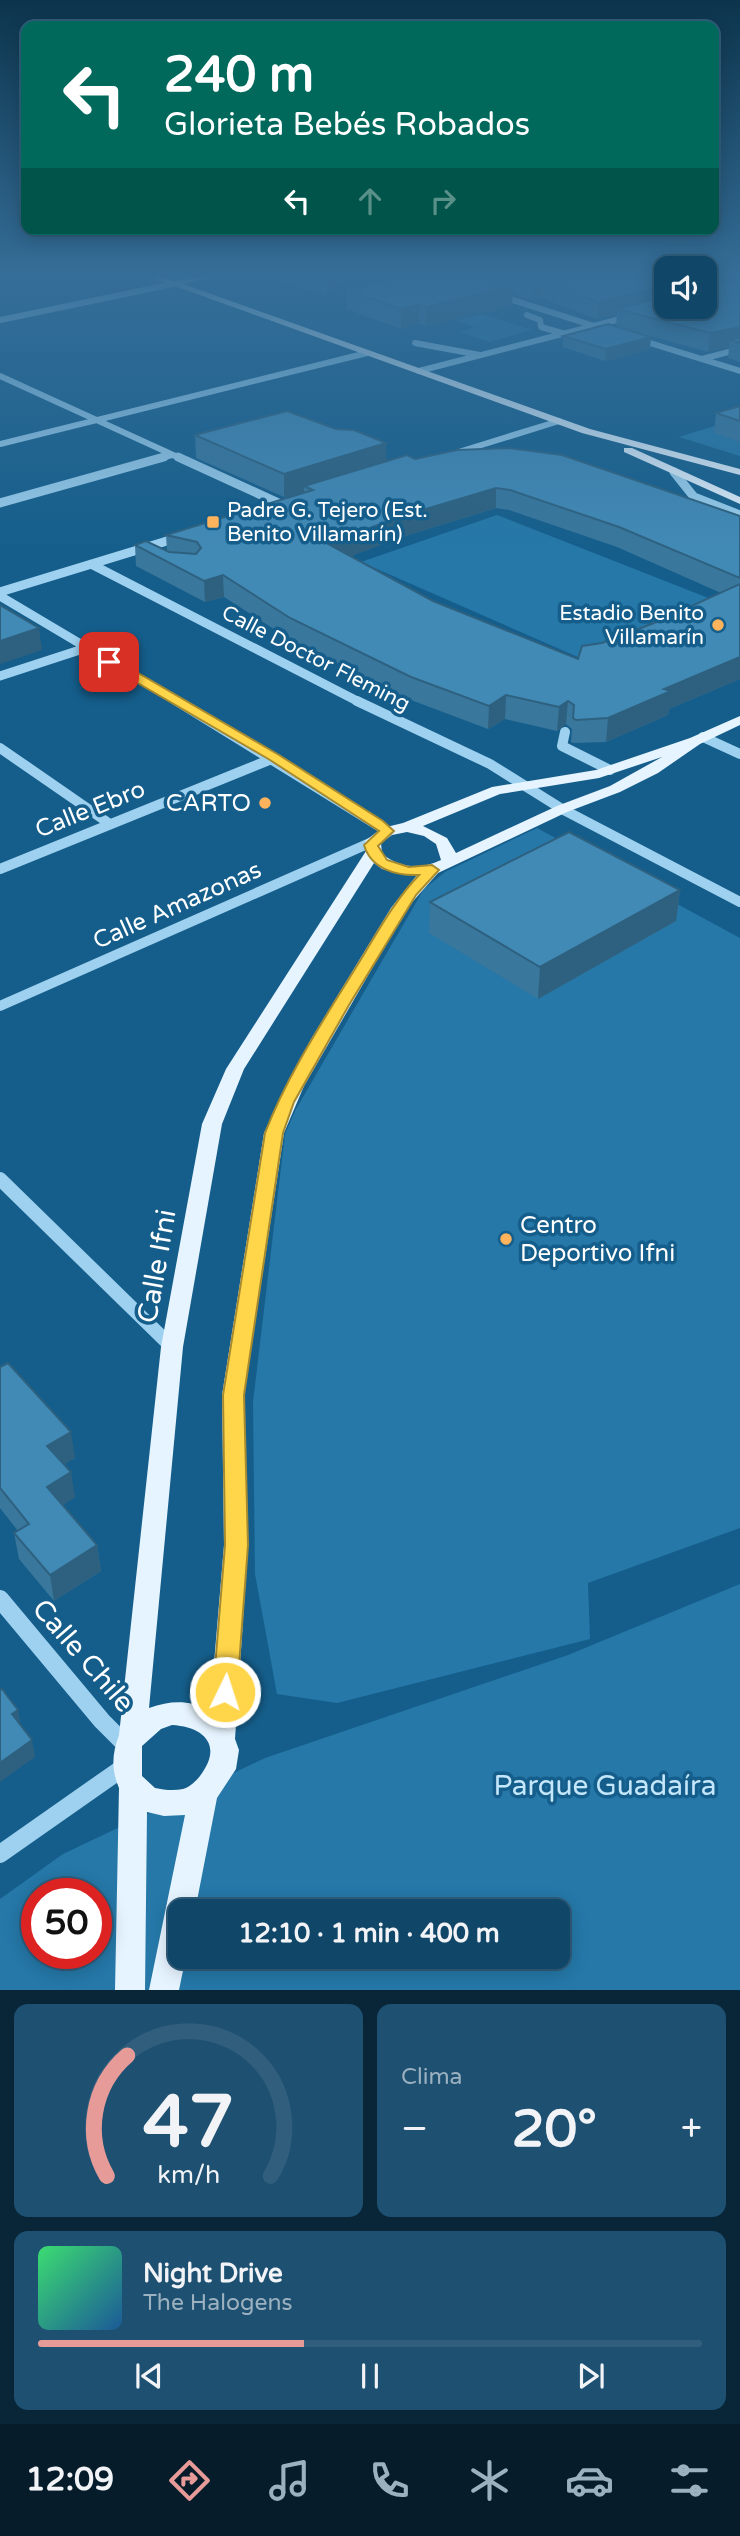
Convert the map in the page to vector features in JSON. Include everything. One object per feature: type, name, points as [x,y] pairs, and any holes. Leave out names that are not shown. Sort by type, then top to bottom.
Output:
[{"type":"main road","points":[[404,366],[586,431],[740,501]]},
{"type":"main road","points":[[586,431],[736,470]]},
{"type":"main road","points":[[440,866],[394,869],[382,863],[372,847],[387,831],[407,827],[465,800],[524,784],[610,770],[699,739],[740,720]]},
{"type":"main road","points":[[222,1737],[207,1720],[198,1715],[174,1712],[151,1719],[129,1759],[158,1803],[190,1801],[216,1781],[223,1767],[225,1751],[222,1737],[236,1545],[233,1395],[274,1133],[286,1102],[341,1005],[410,893],[440,866],[562,809],[615,789],[653,770],[699,739]]},
{"type":"main road","points":[[407,827],[426,832],[443,842],[448,849],[440,866]]},
{"type":"main road","name":"Calle Ifni","points":[[130,1990],[129,1759],[172,1347],[212,1124],[235,1069],[372,847]]},
{"type":"main road","points":[[163,1990],[204,1792]]},
{"type":"street","points":[[0,444],[316,366]]},
{"type":"street","points":[[419,371],[439,366]]},
{"type":"street","points":[[0,376],[287,504],[270,509]]},
{"type":"street","points":[[442,457],[559,421]]},
{"type":"street","points":[[0,503],[172,455]]},
{"type":"street","points":[[674,471],[685,491],[693,498],[740,515]]},
{"type":"street","points":[[0,594],[184,535]]},
{"type":"street","points":[[137,550],[147,555]]},
{"type":"street","name":"Calle Doctor Fleming","points":[[91,564],[331,689],[490,764],[562,809],[740,902]]},
{"type":"street","points":[[0,579],[15,587]]},
{"type":"street","points":[[0,594],[86,648],[275,758],[387,831]]},
{"type":"street","points":[[0,676],[86,648]]},
{"type":"street","points":[[565,732],[562,746],[610,770]]},
{"type":"street","points":[[699,739],[740,754]]},
{"type":"street","points":[[0,748],[110,824]]},
{"type":"street","name":"Calle Ebro","points":[[0,869],[275,758]]},
{"type":"street","name":"Calle Amazonas","points":[[0,1006],[372,847]]},
{"type":"street","points":[[0,1179],[172,1347]]},
{"type":"street","name":"Calle Chile","points":[[0,1599],[102,1721],[129,1759]]},
{"type":"street","points":[[0,1854],[129,1759]]},
{"type":"green space","points":[[740,418],[740,456],[679,437]]},
{"type":"green space","name":"Estadio Benito Villamarín","points":[[497,515],[716,601],[580,658],[361,562]]},
{"type":"green space","name":"Centro Deportivo Ifni","points":[[537,828],[740,938],[740,1528],[588,1583],[590,1639],[337,1703],[277,1694],[255,1574],[253,1402],[285,1134],[296,1109],[424,889],[445,872]]},
{"type":"green space","name":"Parque Guadaíra","points":[[740,1584],[740,1990],[0,1990],[0,1899],[21,1884],[21,1969],[112,1969],[112,1878],[29,1878],[63,1854],[265,1758],[568,1655]]},
{"type":"building","points":[[740,406],[740,421],[716,413]]},
{"type":"building","points":[[287,411],[336,429],[354,430],[386,443],[284,474],[195,435]]},
{"type":"building","points":[[509,448],[562,455],[740,516],[740,578],[619,527],[510,490],[496,488],[399,517],[328,544],[433,601],[578,659],[582,646],[602,643],[654,623],[740,584],[740,657],[664,689],[671,691],[608,718],[576,720],[573,718],[574,705],[568,701],[559,707],[506,695],[489,706],[411,677],[290,618],[223,575],[204,581],[135,545],[146,541],[169,552],[196,554],[201,548],[197,542],[166,535],[313,490],[304,486],[407,455],[415,459],[457,450]]},
{"type":"building","points":[[0,605],[39,628],[0,641]]},
{"type":"building","points":[[569,832],[680,890],[540,967],[430,902]]},
{"type":"building","points":[[8,1363],[71,1432],[47,1446],[71,1472],[47,1487],[97,1545],[50,1575],[14,1533],[29,1524],[0,1488],[0,1367]]},
{"type":"building","points":[[2,1689],[18,1710],[12,1714],[32,1740],[0,1763],[0,1690]]},
{"type":"place","name":"Padre G. Tejero (Est. Benito Villamarín)","points":[[213,522]]},
{"type":"place","name":"Estadio Benito Villamarín","points":[[718,625]]},
{"type":"place","name":"CARTO","points":[[265,803]]},
{"type":"place","name":"Centro Deportivo Ifni","points":[[506,1239]]},
{"type":"route","points":[[109,662],[275,758],[378,824],[387,831],[371,845],[374,856],[382,863],[394,869],[432,870],[410,893],[341,1005],[286,1102],[274,1133],[233,1395],[236,1545],[225,1692]]}]
